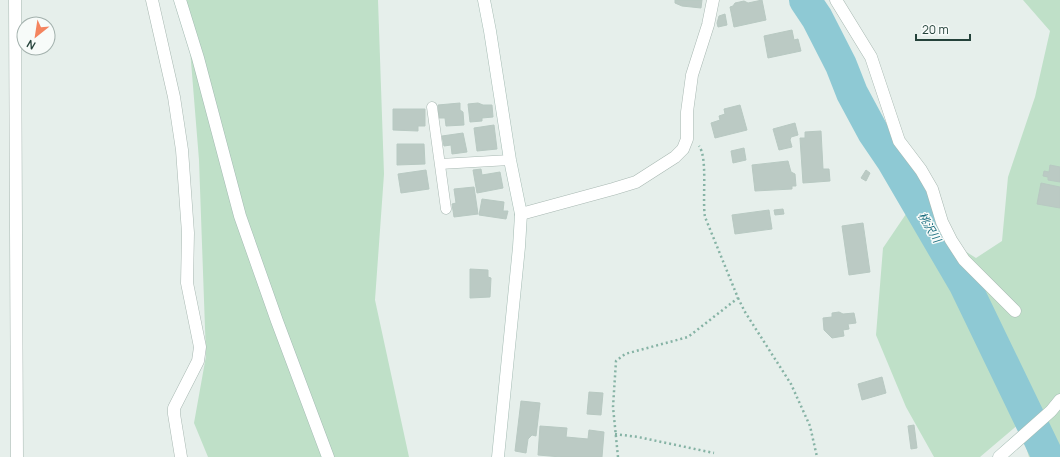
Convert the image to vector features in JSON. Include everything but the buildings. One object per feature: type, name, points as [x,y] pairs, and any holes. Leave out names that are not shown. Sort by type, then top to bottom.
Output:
[{"type":"street","points":[[15,0],[17,457]]},
{"type":"street","points":[[152,0],[174,97],[182,150],[188,233],[187,284],[200,347],[198,361],[174,408],[181,457]]},
{"type":"street","points":[[180,0],[198,58],[240,216],[277,321],[328,457]]},
{"type":"street","points":[[484,0],[520,214],[498,457]]},
{"type":"street","points":[[520,214],[636,182],[675,157],[683,149],[687,139],[687,112],[692,75],[708,25],[713,0]]},
{"type":"street","points":[[836,0],[871,57],[899,141],[921,170],[932,189],[942,222],[951,240],[964,260],[1015,311]]},
{"type":"street","points":[[998,457],[1051,411],[1060,400]]},
{"type":"lane","points":[[432,106],[446,209]]},
{"type":"lane","points":[[440,164],[510,160]]},
{"type":"path","points":[[687,132],[702,150],[704,160],[703,207],[705,217],[745,312],[791,384],[810,426],[817,457]]},
{"type":"path","points":[[618,457],[613,407],[616,361],[625,354],[688,337],[738,298]]},
{"type":"path","points":[[615,434],[638,437],[714,453]]},
{"type":"green space","points":[[186,0],[378,0],[384,174],[375,300],[409,457],[208,457],[194,423],[206,356],[199,160]]},
{"type":"green space","points":[[1023,0],[1060,0],[1060,457],[1029,457],[1019,424],[980,457],[934,457],[906,407],[876,335],[883,248],[906,214],[976,258],[1002,241],[1008,177],[1035,97],[1050,31]]},
{"type":"waterway","name":"桃沢川","points":[[805,0],[817,18],[841,65],[852,93],[873,132],[892,160],[965,285],[1048,457]]}]
